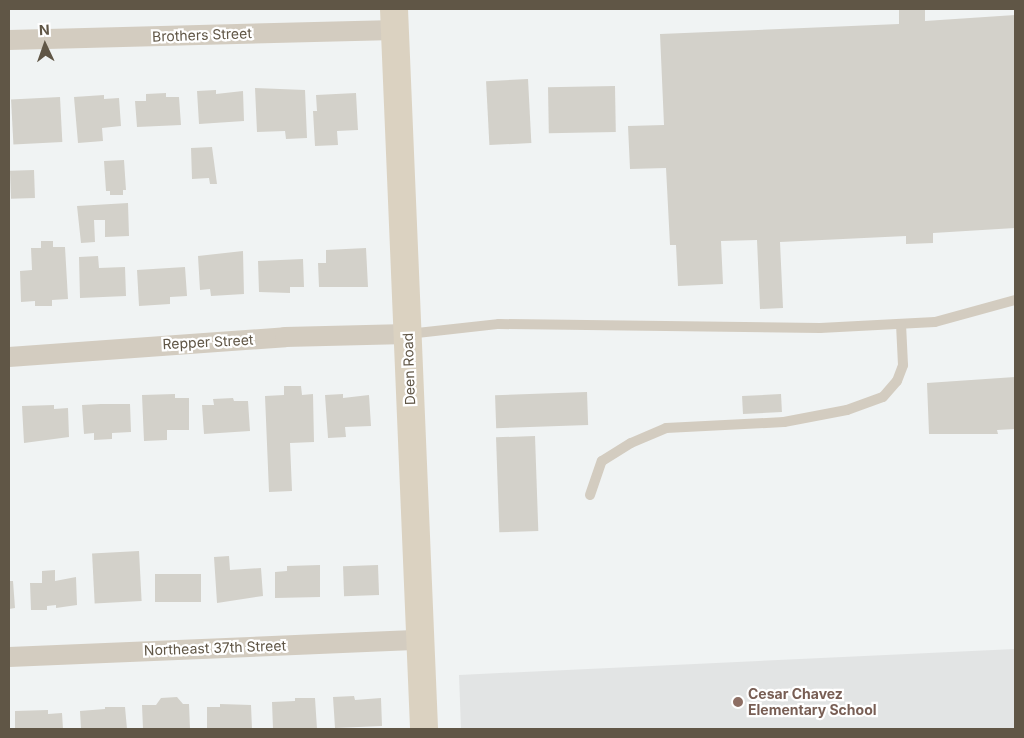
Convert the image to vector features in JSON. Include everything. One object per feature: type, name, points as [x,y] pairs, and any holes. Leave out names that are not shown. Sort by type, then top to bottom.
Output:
[{"type":"main road","name":"Deen Road","points":[[394,19],[424,729]]},
{"type":"street","name":"Brothers Street","points":[[9,40],[394,19]]},
{"type":"street","name":"Repper Street","points":[[9,357],[285,337],[407,334]]},
{"type":"street","name":"Northeast 37th Street","points":[[9,656],[420,640]]},
{"type":"lane","points":[[407,334],[499,324],[820,328],[901,324],[935,322],[1015,300]]},
{"type":"lane","points":[[590,495],[602,461],[631,443],[666,428],[784,422],[847,410],[883,397],[897,381],[903,365],[901,324]]},
{"type":"shaded area","name":"Cesar Chavez Elementary School","points":[[1015,649],[1015,729],[461,729],[459,675]]},
{"type":"building","points":[[899,9],[925,9],[925,21],[1015,15],[1015,228],[933,233],[933,243],[906,244],[906,236],[780,242],[783,308],[760,309],[757,240],[721,241],[723,284],[678,286],[676,245],[670,245],[666,168],[630,169],[628,126],[664,125],[660,34],[899,24]]},
{"type":"building","points":[[528,79],[531,143],[489,145],[486,81]]},
{"type":"building","points":[[615,86],[616,132],[549,133],[548,87]]},
{"type":"building","points":[[255,88],[305,90],[307,138],[286,139],[285,131],[257,132]]},
{"type":"building","points":[[216,90],[216,94],[243,91],[244,121],[199,124],[197,91]]},
{"type":"building","points":[[166,93],[166,97],[179,97],[181,125],[137,127],[135,101],[146,101],[146,94]]},
{"type":"building","points":[[356,93],[358,130],[337,131],[338,145],[315,146],[313,111],[317,111],[316,95]]},
{"type":"building","points":[[104,95],[104,99],[119,98],[121,126],[102,128],[103,141],[78,143],[74,97]]},
{"type":"building","points":[[60,97],[62,142],[13,145],[11,100]]},
{"type":"building","points":[[212,147],[217,184],[210,184],[209,178],[192,179],[191,148]]},
{"type":"building","points":[[124,160],[126,190],[123,190],[123,195],[110,195],[110,191],[106,191],[104,161]]},
{"type":"building","points":[[34,170],[35,198],[11,199],[10,171]]},
{"type":"building","points":[[128,203],[129,236],[105,237],[105,220],[94,220],[95,242],[81,243],[77,206]]},
{"type":"building","points":[[41,241],[53,241],[53,247],[65,247],[68,299],[52,300],[52,306],[35,306],[35,301],[21,302],[20,271],[32,270],[31,248],[41,248]]},
{"type":"building","points":[[366,248],[368,287],[319,287],[318,263],[326,263],[326,250]]},
{"type":"building","points":[[243,251],[244,294],[211,296],[210,289],[200,290],[198,256]]},
{"type":"building","points":[[98,256],[99,268],[125,267],[126,296],[80,298],[79,257]]},
{"type":"building","points":[[303,259],[304,287],[290,287],[290,293],[259,292],[258,261]]},
{"type":"building","points":[[185,267],[187,296],[170,297],[170,304],[139,306],[137,270]]},
{"type":"building","points":[[1015,377],[1015,429],[997,430],[998,434],[929,434],[927,383]]},
{"type":"building","points":[[284,386],[301,386],[302,395],[313,394],[314,442],[290,443],[292,491],[269,492],[265,396],[284,395]]},
{"type":"building","points":[[587,392],[588,425],[496,428],[495,395]]},
{"type":"building","points":[[175,394],[175,398],[189,398],[189,430],[167,430],[167,440],[144,441],[142,395]]},
{"type":"building","points":[[343,394],[343,398],[369,395],[371,426],[345,427],[346,437],[328,438],[325,395]]},
{"type":"building","points":[[781,394],[782,412],[743,414],[742,396]]},
{"type":"building","points":[[233,398],[234,401],[248,401],[250,431],[204,434],[202,405],[214,405],[213,399]]},
{"type":"building","points":[[130,404],[131,432],[112,433],[112,439],[94,440],[94,433],[84,434],[82,405]]},
{"type":"building","points":[[54,405],[54,409],[68,408],[69,437],[24,443],[22,406]]},
{"type":"building","points":[[535,436],[538,531],[499,532],[496,437]]},
{"type":"building","points":[[139,551],[142,601],[95,603],[92,553]]},
{"type":"building","points":[[229,556],[230,570],[261,568],[263,596],[217,603],[214,557]]},
{"type":"building","points":[[320,565],[320,597],[275,598],[275,572],[287,571],[287,566]]},
{"type":"building","points":[[378,565],[379,595],[344,596],[343,566]]},
{"type":"building","points":[[55,570],[55,581],[76,577],[77,605],[56,608],[56,605],[47,606],[47,610],[31,610],[30,583],[42,583],[42,571]]},
{"type":"building","points":[[155,574],[201,574],[201,602],[155,602]]},
{"type":"building","points":[[9,581],[13,581],[15,608],[9,609]]},
{"type":"building","points":[[354,696],[355,700],[381,698],[382,726],[335,728],[333,697]]},
{"type":"building","points":[[177,697],[183,704],[189,704],[190,729],[143,729],[142,705],[156,705],[161,698]]},
{"type":"building","points":[[295,698],[315,698],[317,729],[273,729],[272,702],[295,701]]},
{"type":"building","points":[[220,704],[251,705],[252,729],[207,729],[207,707],[220,707]]},
{"type":"building","points":[[105,707],[125,707],[127,729],[81,729],[80,711],[105,709]]},
{"type":"building","points":[[48,710],[48,714],[62,713],[63,729],[15,729],[15,711]]},
{"type":"place","name":"Cesar Chavez Elementary School","points":[[738,702]]}]
